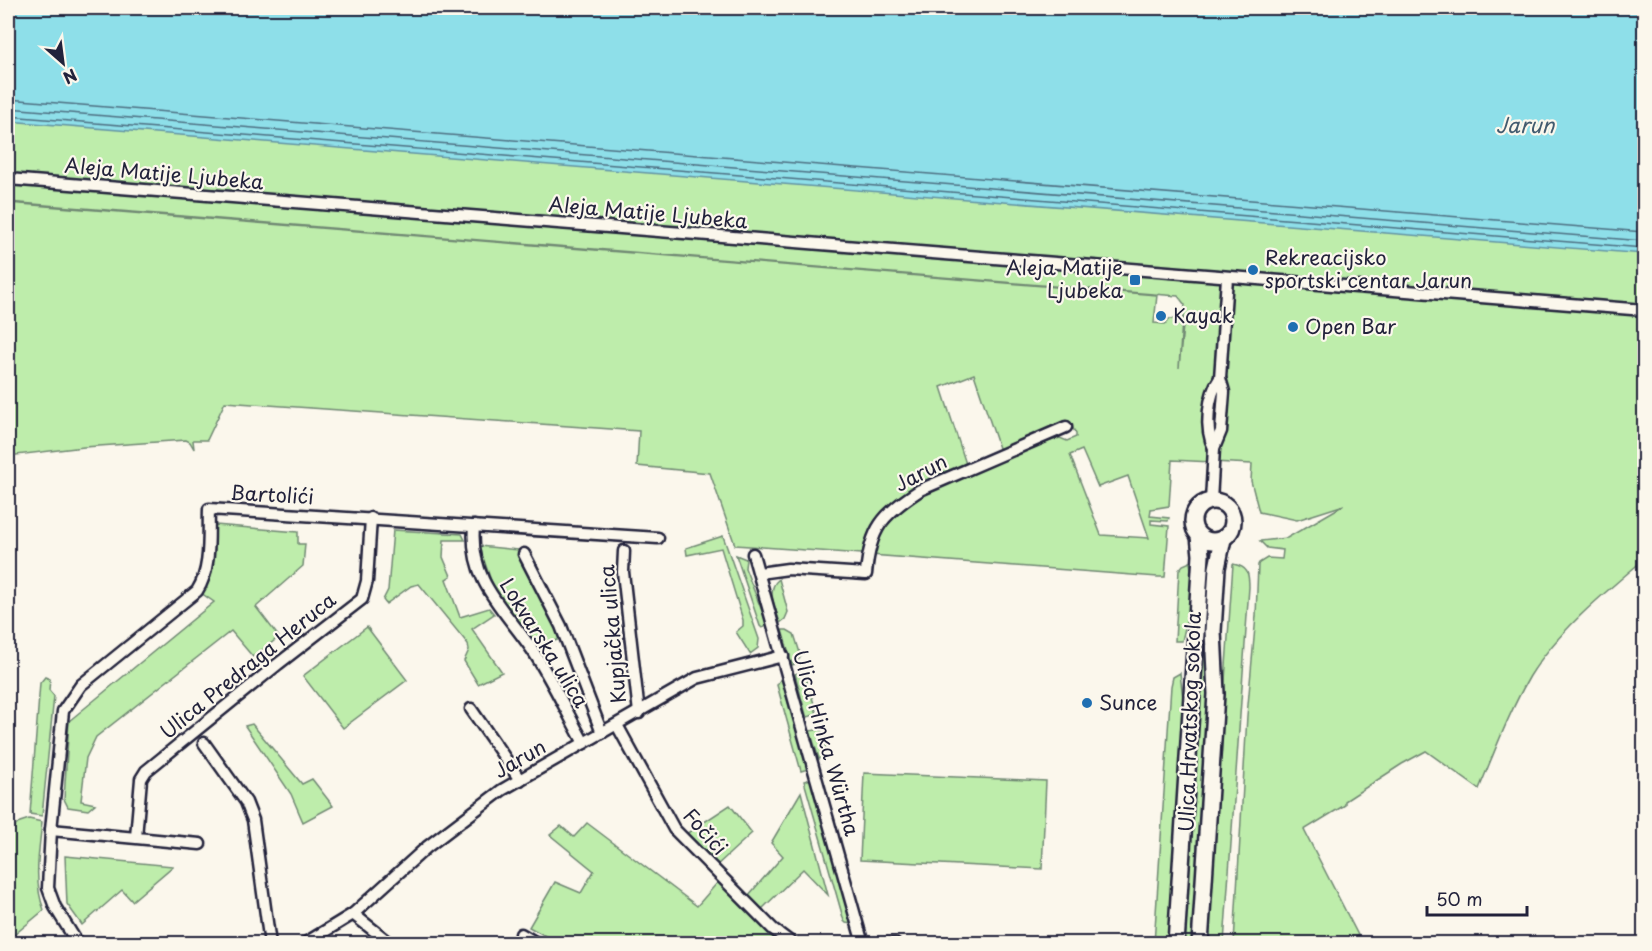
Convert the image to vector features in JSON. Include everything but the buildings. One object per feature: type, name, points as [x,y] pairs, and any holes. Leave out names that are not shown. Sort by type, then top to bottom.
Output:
[{"type":"street","name":"Aleja Matije Ljubeka","points":[[8,179],[1644,310]]},
{"type":"street","points":[[1211,501],[1214,448],[1221,430],[1224,392],[1220,378],[1227,278]]},
{"type":"street","name":"Jarun","points":[[759,573],[788,569],[866,574],[868,553],[876,528],[904,501],[920,490],[1066,427]]},
{"type":"street","points":[[1211,501],[1223,503],[1232,512],[1234,525],[1232,531],[1223,539],[1210,542],[1199,536],[1193,526],[1194,515],[1200,505],[1211,501]]},
{"type":"street","name":"Bartolići","points":[[78,944],[55,907],[48,888],[51,830],[63,711],[81,685],[196,591],[207,566],[209,509],[658,538]]},
{"type":"street","name":"Ulica Predraga Heruca","points":[[136,837],[141,779],[146,771],[362,599],[367,581],[371,518]]},
{"type":"street","name":"Lokvarska ulica","points":[[474,526],[472,547],[491,596],[533,651],[584,743]]},
{"type":"street","name":"Ulica Hrvatskog sokola","points":[[1174,942],[1201,555],[1199,536]]},
{"type":"street","name":"Ulica Hrvatskog sokola","points":[[1200,944],[1216,694],[1213,631],[1217,568],[1223,539]]},
{"type":"street","name":"Kupjačka ulica","points":[[624,551],[623,572],[639,712]]},
{"type":"street","points":[[524,554],[561,626],[602,733]]},
{"type":"street","name":"Ulica Hinka Würtha","points":[[753,554],[863,944]]},
{"type":"street","name":"Jarun","points":[[304,944],[353,914],[445,832],[502,790],[697,678],[783,656]]},
{"type":"street","points":[[471,709],[520,780]]},
{"type":"street","name":"Fočići","points":[[617,725],[674,828],[773,928],[793,944]]},
{"type":"street","points":[[204,743],[246,802],[253,820],[270,944]]},
{"type":"street","points":[[51,830],[200,844]]},
{"type":"street","points":[[353,914],[391,944]]},
{"type":"street","points":[[521,933],[538,944]]},
{"type":"street","points":[[885,944],[894,944]]},
{"type":"green space","points":[[8,8],[1644,8],[1644,563],[1642,561],[1582,614],[1541,660],[1515,704],[1479,789],[1426,751],[1402,764],[1345,801],[1345,805],[1304,830],[1362,943],[1234,943],[1258,565],[1267,558],[1282,559],[1283,550],[1267,548],[1260,541],[1287,538],[1344,505],[1297,520],[1259,512],[1251,481],[1252,464],[1172,460],[1169,506],[1151,509],[1150,516],[1169,518],[1168,521],[1151,520],[1151,524],[1169,526],[1165,577],[1158,577],[871,555],[887,523],[902,508],[922,494],[1047,442],[1060,438],[1067,441],[1076,437],[1069,421],[1000,451],[974,374],[941,387],[966,464],[919,487],[874,526],[867,536],[862,554],[735,545],[710,473],[637,466],[639,431],[225,402],[207,440],[193,440],[194,449],[186,440],[84,447],[8,456],[8,203],[1157,295],[1154,323],[1166,324],[1168,319],[1182,319],[1179,368],[1185,305],[1178,296],[8,202]],"holes":[[[1082,450],[1098,487],[1128,476],[1149,538],[1101,535],[1070,455]]]},
{"type":"green space","points":[[215,525],[298,532],[298,544],[305,544],[303,566],[256,607],[279,637],[253,657],[231,631],[96,737],[86,758],[81,801],[95,804],[88,810],[68,807],[64,799],[69,721],[214,602],[201,593],[211,577]]},
{"type":"green space","points":[[393,530],[462,534],[465,540],[444,540],[443,557],[451,576],[446,579],[460,617],[489,608],[494,614],[472,629],[502,672],[478,684],[464,661],[469,650],[468,644],[419,584],[411,586],[386,604],[383,600],[388,590]]},
{"type":"green space","points":[[723,536],[759,639],[758,648],[750,654],[736,632],[743,626],[743,620],[721,548],[687,555],[686,548]]},
{"type":"green space","points":[[479,546],[529,551],[520,556],[562,638],[537,649],[504,607],[494,589]]},
{"type":"green space","points":[[736,555],[746,559],[745,568],[768,626],[762,628],[760,626]]},
{"type":"green space","points":[[1190,562],[1192,582],[1188,612],[1182,641],[1175,641],[1179,570]]},
{"type":"green space","points":[[1208,564],[1212,564],[1210,681],[1192,943],[1182,944]]},
{"type":"green space","points":[[1233,564],[1247,571],[1249,587],[1224,943],[1207,944]]},
{"type":"green space","points":[[779,579],[788,612],[780,623],[772,594],[775,583]]},
{"type":"green space","points":[[367,627],[407,680],[343,728],[303,676]]},
{"type":"green space","points":[[782,630],[794,634],[801,656],[792,665]]},
{"type":"green space","points":[[1180,673],[1184,707],[1183,731],[1169,933],[1163,943],[1154,944],[1171,686],[1173,677]]},
{"type":"green space","points":[[795,674],[806,677],[817,714],[808,717],[806,715]]},
{"type":"green space","points":[[45,677],[50,679],[49,690],[54,696],[42,816],[30,814],[40,683]]},
{"type":"green space","points":[[781,678],[808,769],[801,771],[777,685]]},
{"type":"green space","points":[[252,724],[302,784],[312,779],[333,806],[303,822],[291,794],[245,726]]},
{"type":"green space","points":[[821,729],[828,756],[819,759],[810,731]]},
{"type":"green space","points":[[864,773],[1046,781],[1042,869],[860,860]]},
{"type":"green space","points":[[811,779],[852,924],[844,921],[804,781]]},
{"type":"green space","points":[[801,792],[828,895],[803,869],[762,909],[748,896],[783,856],[771,843]]},
{"type":"green space","points":[[730,805],[752,833],[716,866],[686,834]]},
{"type":"green space","points":[[29,819],[42,822],[38,877],[44,910],[8,940],[8,833],[20,822]]},
{"type":"green space","points":[[587,823],[697,906],[718,882],[782,943],[558,943],[529,927],[555,882],[581,893],[594,871],[550,835],[561,826],[574,837]]},
{"type":"green space","points":[[65,856],[173,866],[132,901],[122,890],[82,925],[67,904]]},
{"type":"water","name":"Jarun","points":[[8,8],[1644,8],[1644,254],[8,121]]},
{"type":"place","name":"Rekreacijsko sportski centar Jarun","points":[[1253,270]]},
{"type":"place","name":"Aleja Matije Ljubeka","points":[[1135,280]]},
{"type":"place","name":"Kayak","points":[[1161,316]]},
{"type":"place","name":"Open Bar","points":[[1293,327]]},
{"type":"place","name":"Sunce","points":[[1087,703]]}]
